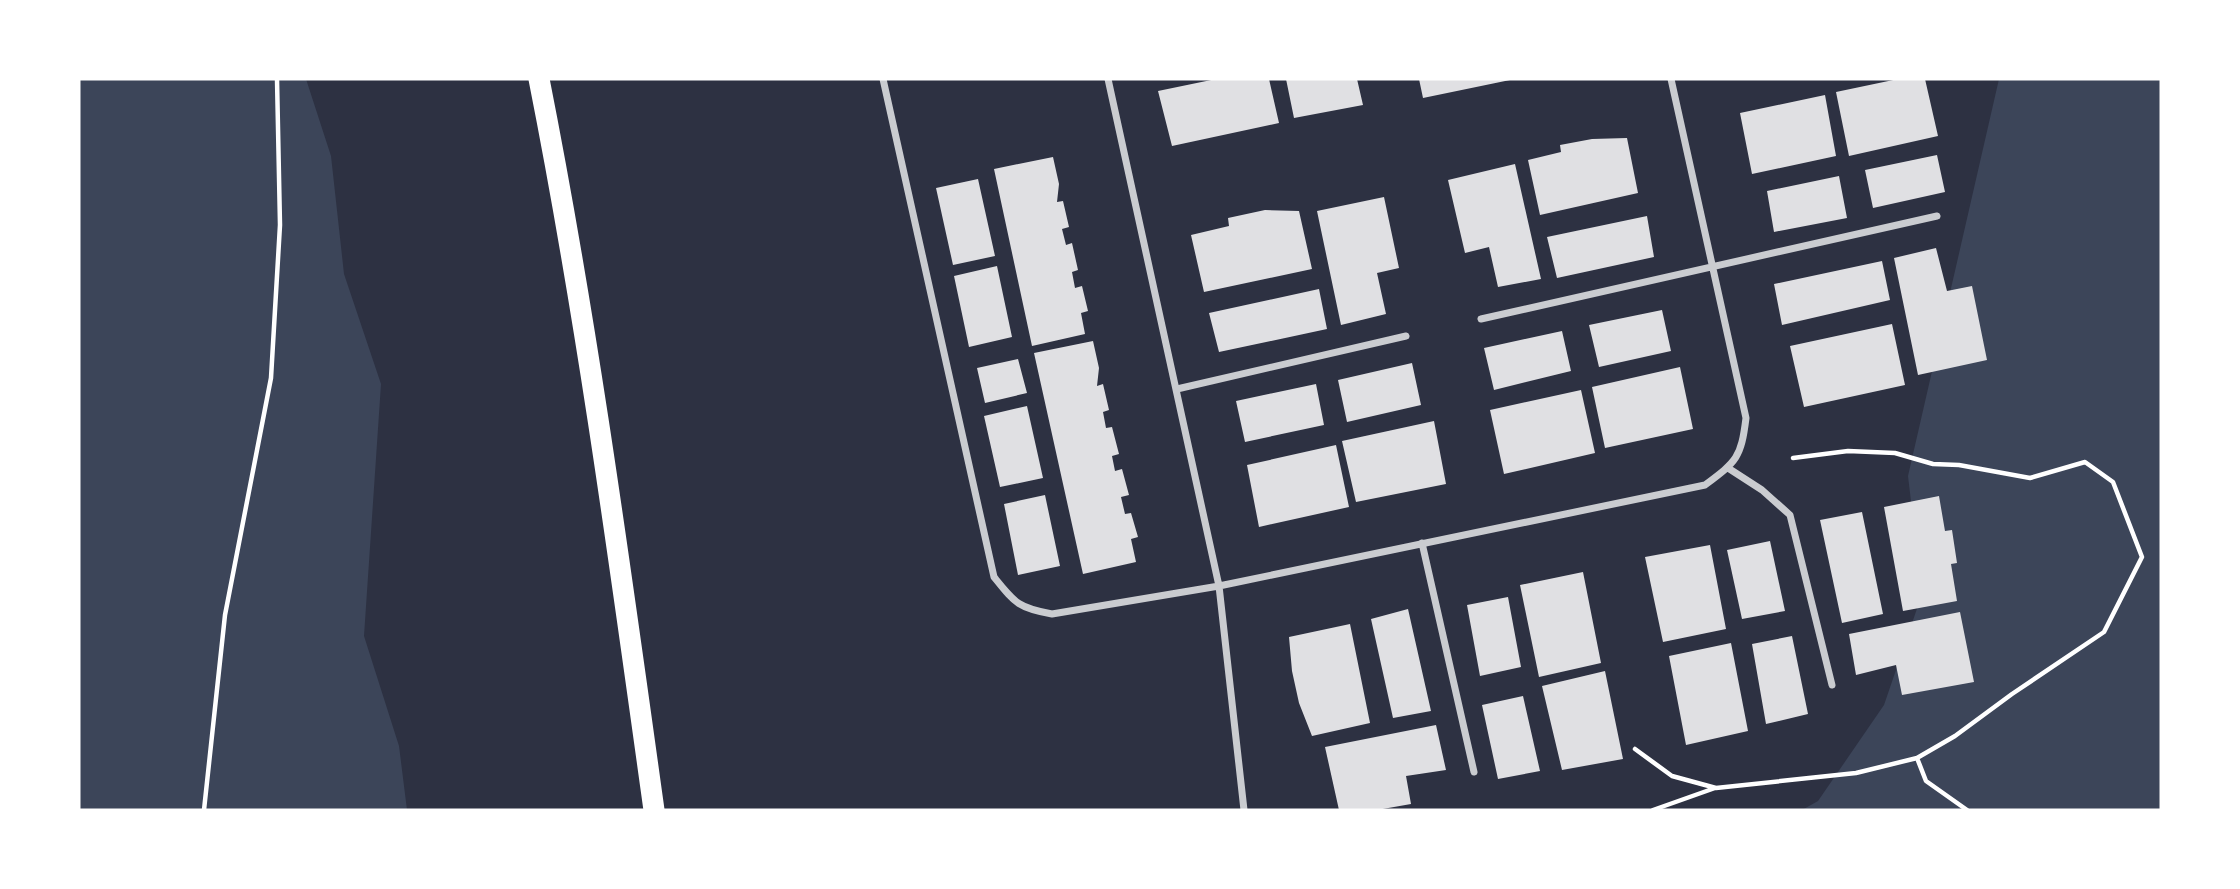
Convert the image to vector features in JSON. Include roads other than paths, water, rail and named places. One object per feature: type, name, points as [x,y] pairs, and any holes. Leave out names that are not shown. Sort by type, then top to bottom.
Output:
[{"type":"highway","points":[[538,79],[565,210],[608,479],[654,810]]},
{"type":"street","points":[[883,79],[993,577],[1010,597],[1027,610],[1052,614],[1219,586],[1704,485],[1728,468],[1742,449],[1746,418],[1671,79]]},
{"type":"street","points":[[1108,79],[1219,586],[1244,810]]},
{"type":"street","points":[[1481,319],[1937,216]]},
{"type":"street","points":[[1177,389],[1406,336]]},
{"type":"street","points":[[1728,468],[1762,490],[1790,515],[1832,685]]},
{"type":"street","points":[[1422,543],[1474,772]]}]
